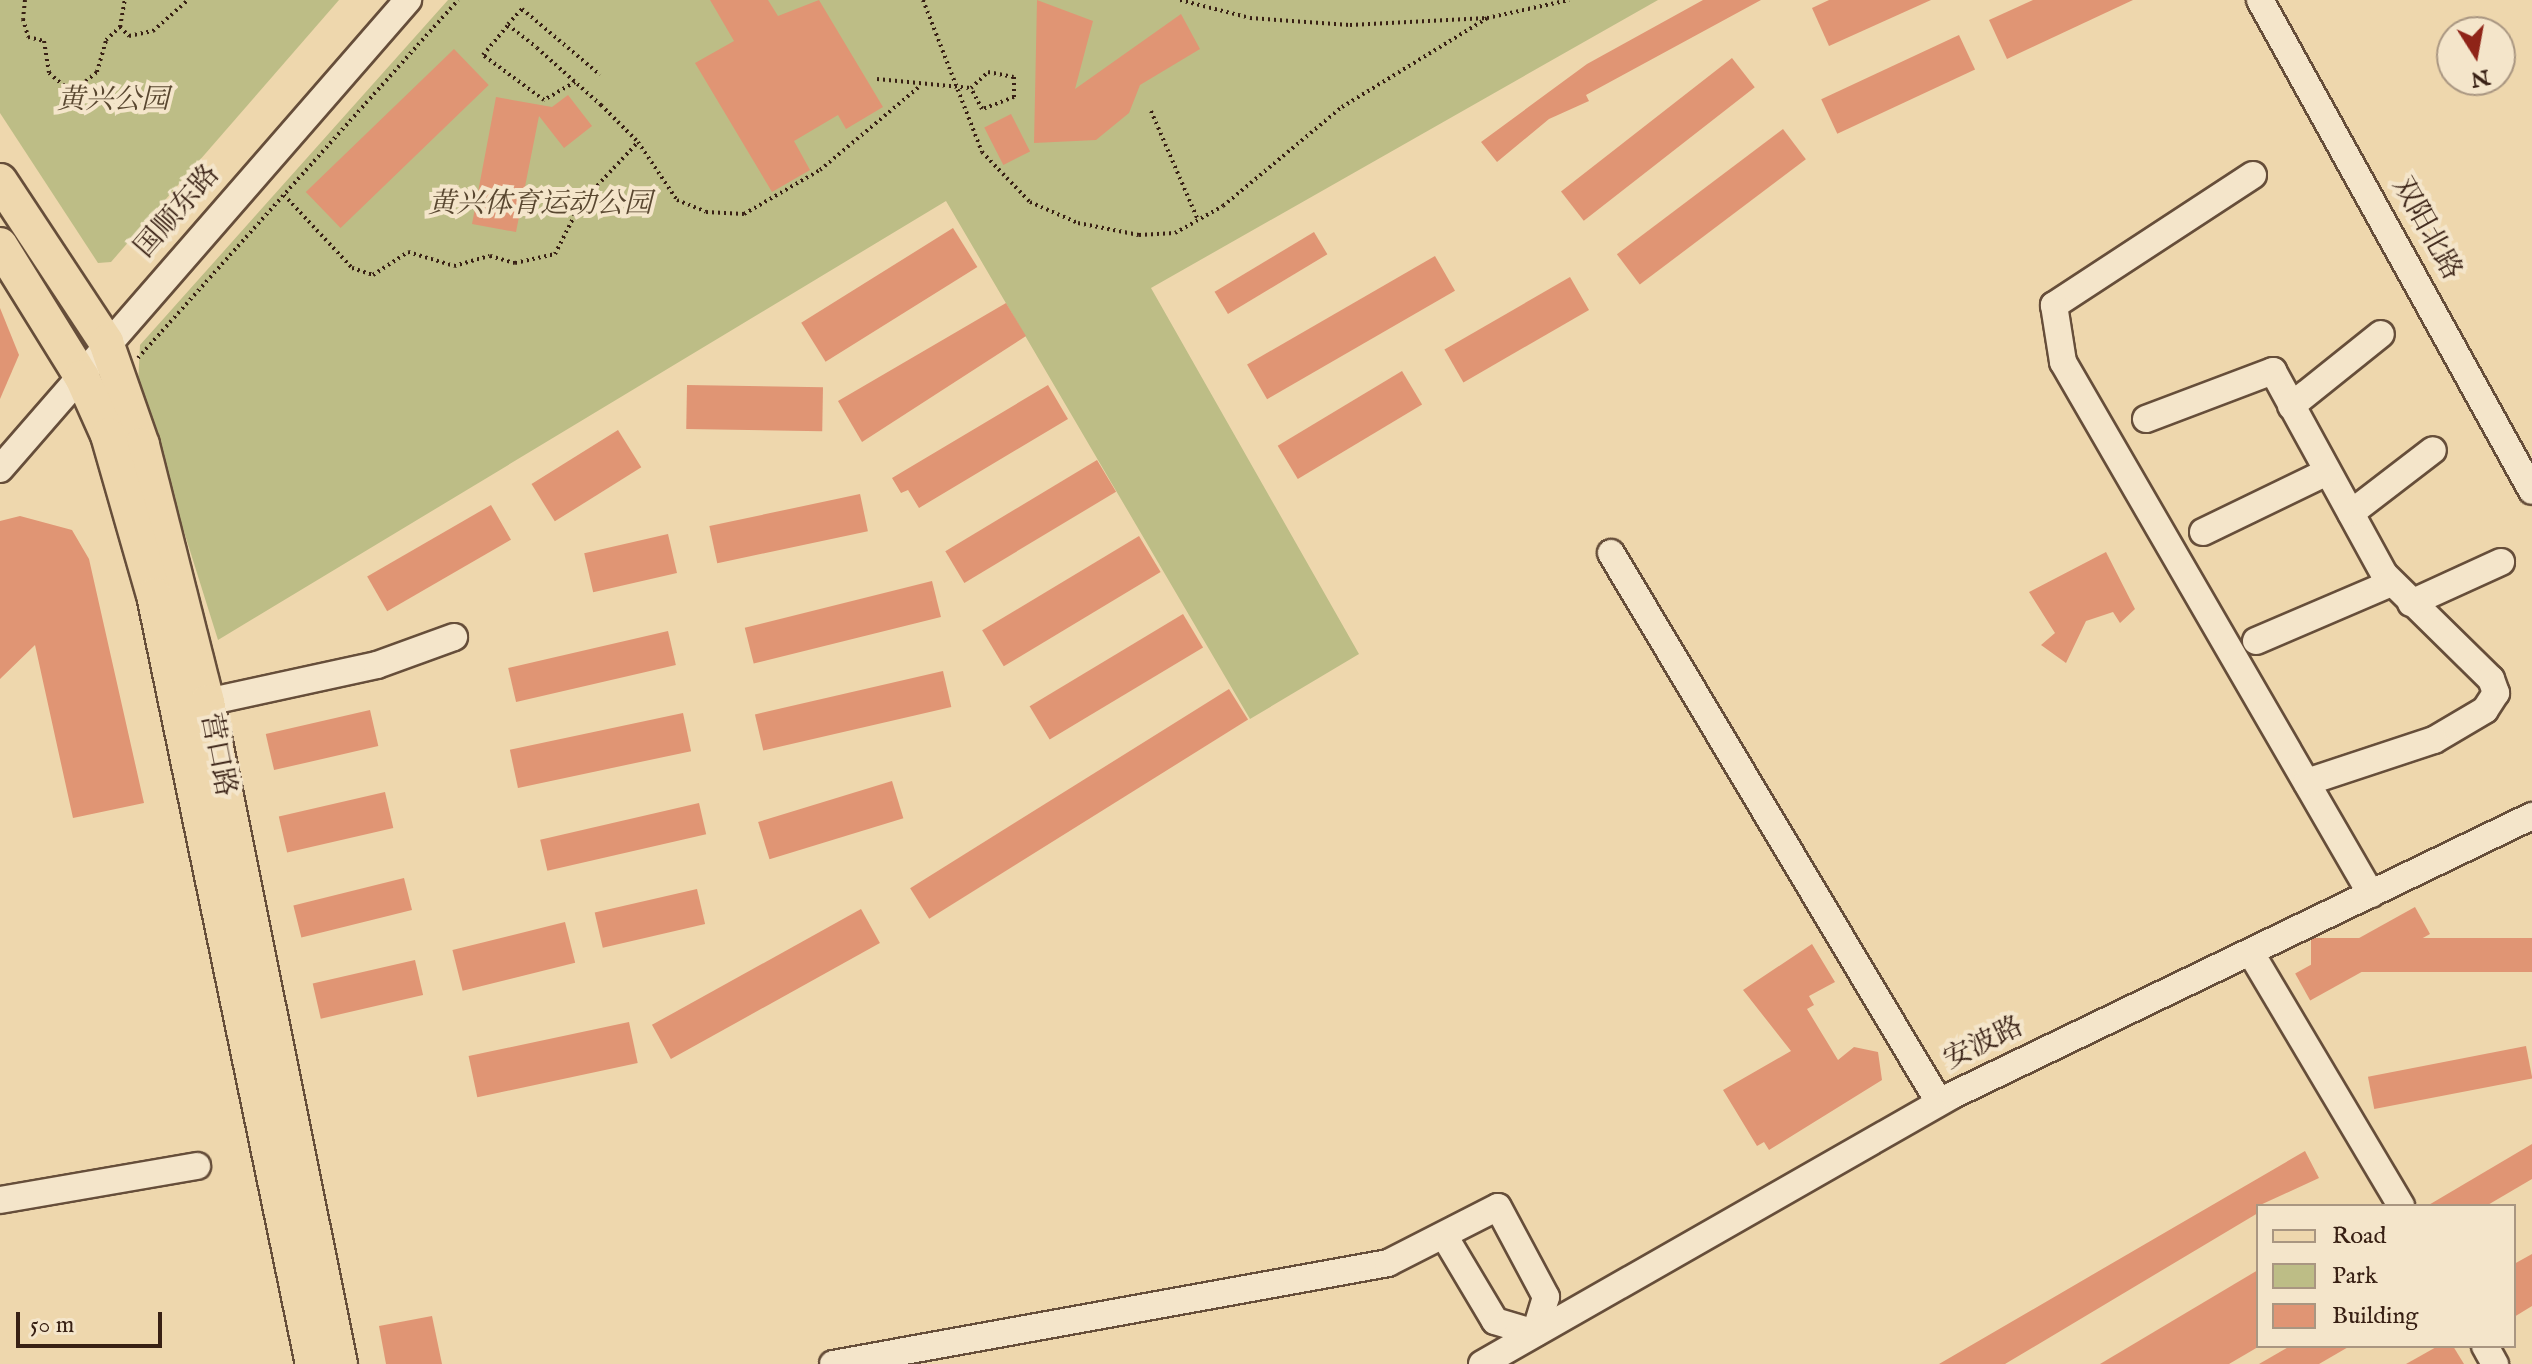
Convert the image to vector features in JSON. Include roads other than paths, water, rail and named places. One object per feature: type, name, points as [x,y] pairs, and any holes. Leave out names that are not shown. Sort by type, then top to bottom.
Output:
[{"type":"main road","name":"营口路","points":[[0,181],[106,342],[142,445],[207,702],[340,1364]]},
{"type":"main road","name":"营口路","points":[[0,245],[82,377],[108,435],[154,595],[313,1364]]},
{"type":"street","name":"国顺东路","points":[[0,469],[82,377],[106,342],[408,0]]},
{"type":"street","name":"双阳北路","points":[[2260,0],[2532,491]]},
{"type":"street","points":[[2253,175],[2054,305],[2063,362],[2371,894]]},
{"type":"street","points":[[2291,406],[2381,334]]},
{"type":"street","points":[[2146,419],[2273,371],[2325,473],[2391,583],[2469,654],[2496,693],[2485,710],[2434,740],[2307,782]]},
{"type":"street","points":[[2351,513],[2433,450]]},
{"type":"street","points":[[2203,532],[2325,473]]},
{"type":"street","points":[[1611,553],[1939,1102]]},
{"type":"street","points":[[2411,603],[2501,562]]},
{"type":"street","points":[[2256,641],[2391,583]]},
{"type":"street","points":[[207,702],[377,665],[454,637]]},
{"type":"street","name":"安波路","points":[[1482,1364],[1939,1102],[2532,816]]},
{"type":"street","points":[[2251,953],[2400,1204]]},
{"type":"street","points":[[0,1200],[197,1166]]},
{"type":"street","points":[[833,1364],[1388,1263],[1445,1237],[1498,1207],[1546,1297],[1535,1333],[1495,1321],[1445,1237]]},
{"type":"park label","name":"黄兴公园","points":[[113,101]]},
{"type":"park label","name":"黄兴体育运动公园","points":[[540,205]]}]
